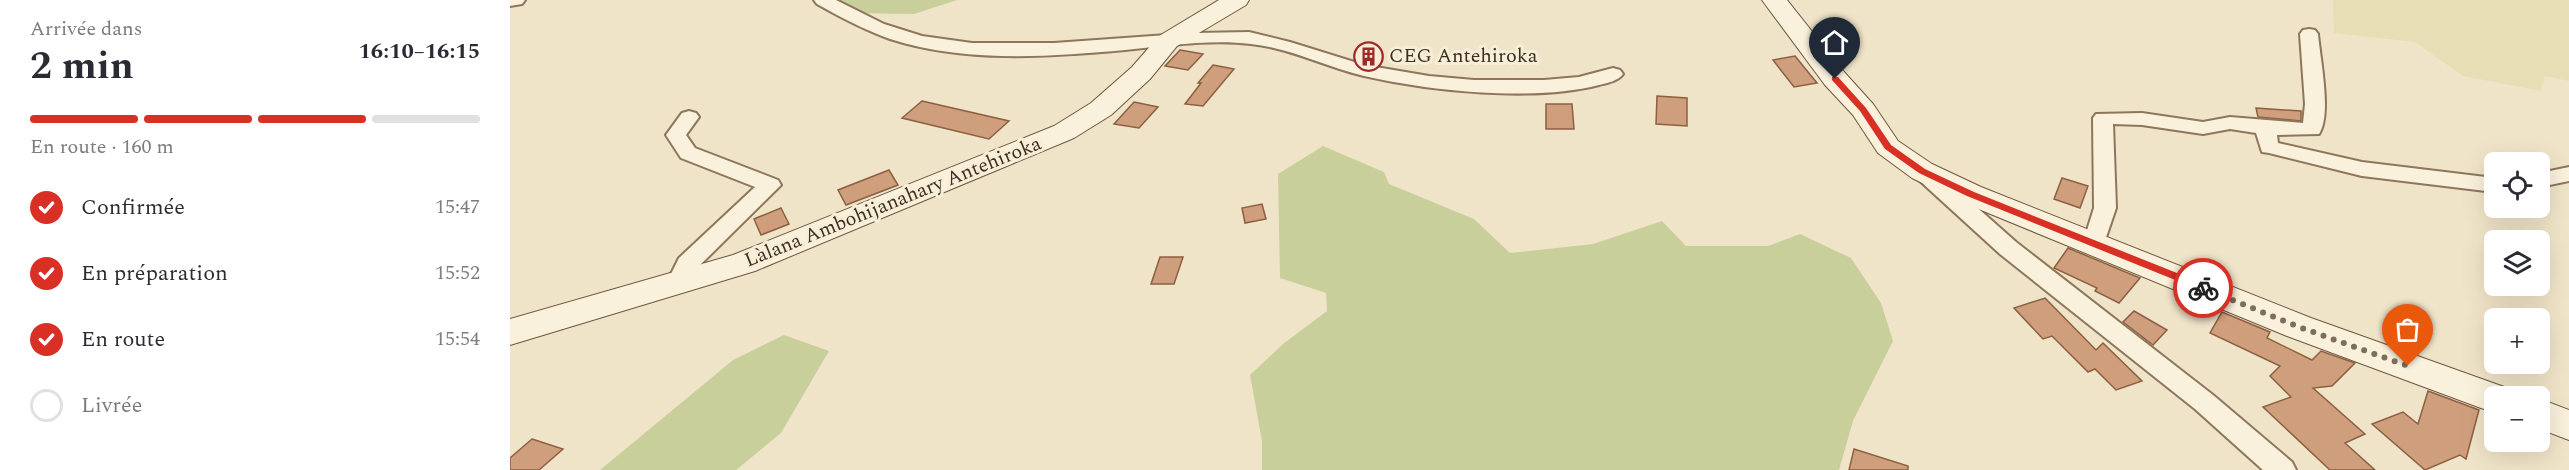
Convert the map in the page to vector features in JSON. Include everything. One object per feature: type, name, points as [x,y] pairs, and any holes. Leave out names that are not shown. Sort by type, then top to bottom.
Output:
[{"type":"street","points":[[510,1],[516,0]]},
{"type":"street","points":[[823,0],[861,20],[899,35],[960,48],[1104,46],[1251,38],[1378,74],[1419,82],[1458,85],[1555,86],[1598,80],[1613,74]]},
{"type":"street","name":"Làlana Ambohijanahary Antehiroka","points":[[510,332],[744,263],[1064,132],[1101,109],[1141,74],[1167,41],[1237,0]]},
{"type":"street","points":[[1774,0],[1835,79],[1863,110],[1888,147],[1922,171],[2007,248],[2204,402],[2282,470]]},
{"type":"street","points":[[2094,243],[2105,208],[2103,118],[2142,119],[2203,128],[2230,123],[2265,128],[2312,130],[2315,104],[2309,34]]},
{"type":"street","points":[[679,282],[687,264],[770,185],[688,153],[676,135],[689,117]]},
{"type":"street","points":[[2265,128],[2269,147],[2362,169],[2484,184]]},
{"type":"street","points":[[1922,171],[1970,194],[2299,327],[2484,394]]},
{"type":"street","points":[[2550,178],[2569,174]]},
{"type":"street","points":[[2550,418],[2569,425]]},
{"type":"shaded area","points":[[2333,0],[2569,0],[2569,81],[2545,76],[2541,91],[2463,76],[2415,42],[2334,33]]},
{"type":"green space","points":[[823,0],[957,0],[914,14],[847,13]]},
{"type":"green space","points":[[1323,146],[1384,172],[1389,184],[1474,219],[1510,253],[1593,244],[1662,221],[1686,246],[1768,246],[1800,234],[1851,258],[1881,303],[1893,341],[1853,421],[1839,470],[1262,470],[1262,441],[1250,375],[1283,344],[1327,311],[1326,293],[1280,278],[1278,174]]},
{"type":"green space","points":[[784,335],[829,351],[781,433],[736,470],[600,470],[733,360]]},
{"type":"building","points":[[1180,50],[1203,54],[1188,70],[1165,66]]},
{"type":"building","points":[[1795,56],[1817,83],[1794,87],[1773,60]]},
{"type":"building","points":[[1213,65],[1234,69],[1203,106],[1185,104],[1201,83],[1198,83]]},
{"type":"building","points":[[1657,96],[1687,98],[1687,126],[1656,124]]},
{"type":"building","points":[[922,101],[1009,121],[989,139],[902,118]]},
{"type":"building","points":[[1134,102],[1158,107],[1139,128],[1114,124]]},
{"type":"building","points":[[1546,104],[1572,104],[1574,129],[1546,129]]},
{"type":"building","points":[[2256,108],[2301,111],[2301,121],[2258,117]]},
{"type":"building","points":[[889,170],[898,185],[846,205],[838,190]]},
{"type":"building","points":[[2062,178],[2088,186],[2080,208],[2054,199]]},
{"type":"building","points":[[1262,204],[1266,219],[1245,223],[1242,208]]},
{"type":"building","points":[[781,208],[789,224],[761,235],[754,219]]},
{"type":"building","points":[[2068,248],[2140,278],[2119,303],[2095,291],[2097,288],[2054,268]]},
{"type":"building","points":[[1160,257],[1183,257],[1174,284],[1151,284]]},
{"type":"building","points":[[2045,298],[2096,350],[2103,343],[2142,381],[2116,390],[2095,369],[2088,372],[2052,336],[2043,339],[2014,308]]},
{"type":"building","points":[[2134,311],[2167,330],[2153,345],[2123,322]]},
{"type":"building","points":[[2222,312],[2270,332],[2267,338],[2312,360],[2321,351],[2355,363],[2332,386],[2313,388],[2365,434],[2345,443],[2375,470],[2330,470],[2263,407],[2291,397],[2270,376],[2280,366],[2210,333]]},
{"type":"building","points":[[2428,391],[2479,410],[2466,459],[2460,455],[2425,470],[2372,424],[2403,412],[2418,424]]},
{"type":"building","points":[[532,439],[563,449],[539,470],[510,470],[510,458]]},
{"type":"building","points":[[1854,449],[1908,466],[1908,470],[1849,470]]},
{"type":"way so far","points":[[2203,288],[2299,327],[2408,366]]},
{"type":"place","name":"CEG Antehiroka","points":[[1368,56]]},
{"type":"route","points":[[1835,79],[1863,110],[1888,147],[1922,171],[1970,194],[2203,288]]}]
